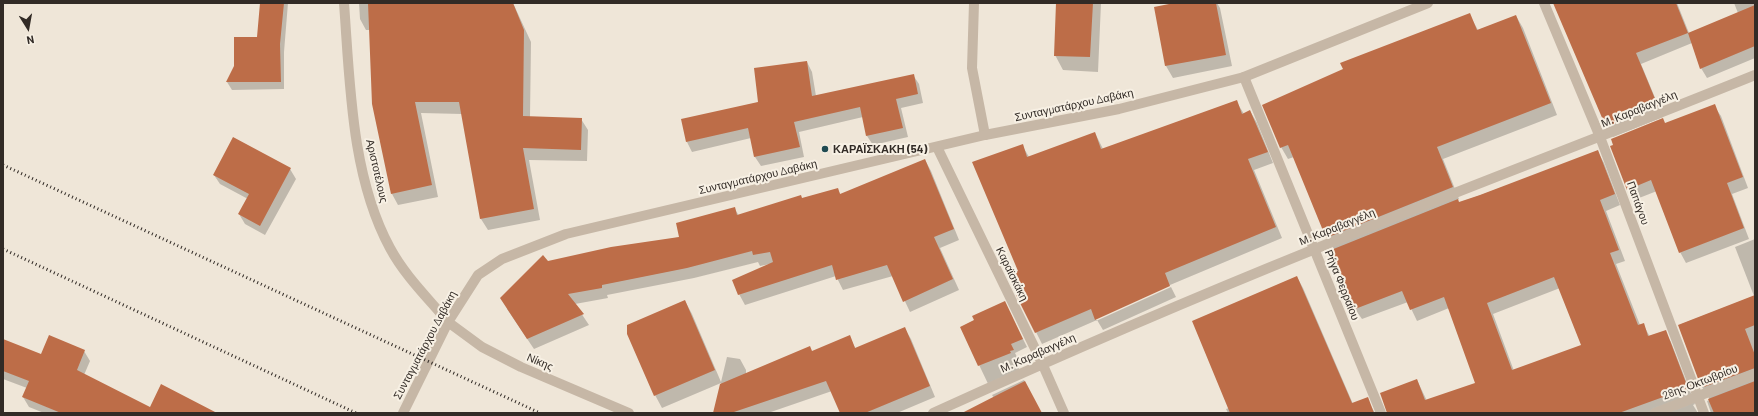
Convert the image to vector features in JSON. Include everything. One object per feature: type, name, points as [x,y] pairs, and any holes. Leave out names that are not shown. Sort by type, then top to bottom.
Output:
[{"type":"street","name":"Αριστοτέλους","points":[[344,3],[357,140],[364,179],[376,219],[390,249],[405,272],[448,322]]},
{"type":"street","points":[[974,3],[972,68],[985,135]]},
{"type":"street","name":"Συνταγματάρχου Δαβάκη","points":[[403,413],[448,322],[478,275],[502,260],[566,234],[985,135],[1119,109],[1244,77],[1428,3]]},
{"type":"street","name":"Παπάγου","points":[[1544,3],[1600,137],[1704,413]]},
{"type":"street","name":"Μ. Καραβαγγέλη","points":[[933,413],[1042,364],[1315,249],[1755,75]]},
{"type":"street","name":"Ρήγα Φερραίου","points":[[1244,77],[1381,413]]},
{"type":"street","name":"Καραϊσκάκη","points":[[937,147],[1042,364],[1064,413]]},
{"type":"street","name":"Νίκης","points":[[448,322],[482,348],[521,367],[629,413]]},
{"type":"street","name":"28ης Οκτωβρίου","points":[[1654,413],[1755,374]]},
{"type":"building","points":[[260,3],[284,3],[280,44],[281,82],[226,82],[234,66],[234,37],[257,37]]},
{"type":"building","points":[[368,3],[513,3],[524,30],[523,116],[582,118],[581,150],[523,148],[534,209],[480,219],[459,102],[415,102],[432,185],[391,194],[372,104]]},
{"type":"building","points":[[1056,3],[1093,3],[1090,57],[1054,56]]},
{"type":"building","points":[[1174,3],[1216,3],[1226,55],[1165,66],[1154,7]]},
{"type":"building","points":[[1553,3],[1676,3],[1688,33],[1636,53],[1658,106],[1606,127]]},
{"type":"building","points":[[1755,5],[1755,46],[1700,69],[1688,33]]},
{"type":"building","points":[[1470,13],[1477,30],[1516,15],[1551,103],[1437,147],[1453,187],[1326,238],[1288,145],[1280,148],[1262,105],[1343,69],[1340,63]]},
{"type":"building","points":[[807,61],[812,96],[914,74],[918,94],[896,99],[903,128],[866,136],[860,107],[794,122],[800,147],[754,157],[748,128],[686,142],[681,119],[758,102],[754,68]]},
{"type":"building","points":[[1237,100],[1242,114],[1250,110],[1268,152],[1248,159],[1276,227],[1165,273],[1170,286],[1095,320],[1091,309],[1035,333],[1016,295],[1022,293],[1014,273],[1018,271],[972,162],[1023,144],[1027,157],[1095,132],[1101,149]]},
{"type":"building","points":[[1715,104],[1743,177],[1727,183],[1744,228],[1679,253],[1651,180],[1627,190],[1610,146],[1613,145],[1611,139],[1663,118],[1665,123]]},
{"type":"building","points":[[233,137],[291,168],[260,226],[238,214],[249,194],[213,175]]},
{"type":"building","points":[[1598,150],[1615,194],[1600,200],[1619,250],[1610,253],[1638,325],[1644,323],[1648,336],[1666,330],[1688,388],[1619,413],[1387,413],[1380,393],[1417,379],[1425,400],[1475,383],[1444,297],[1410,310],[1402,291],[1355,309],[1331,250],[1458,199],[1459,202]],"holes":[[[1554,277],[1581,345],[1512,370],[1487,303]]]},
{"type":"building","points":[[925,159],[954,229],[934,237],[953,279],[903,302],[887,265],[836,280],[832,265],[738,295],[732,280],[773,262],[770,252],[753,255],[752,251],[687,268],[602,285],[602,288],[568,294],[584,314],[527,339],[500,298],[543,255],[548,261],[611,247],[679,237],[676,223],[735,207],[737,215],[801,195],[802,198],[838,188],[840,194]]},
{"type":"building","points":[[1297,276],[1352,403],[1368,397],[1374,413],[1230,413],[1192,321]]},
{"type":"building","points":[[1755,295],[1755,325],[1745,329],[1755,355],[1755,368],[1704,387],[1703,383],[1700,384],[1678,325]]},
{"type":"building","points":[[685,300],[715,370],[654,396],[627,334],[627,325]]},
{"type":"building","points":[[1005,301],[1023,339],[1011,344],[1014,350],[1010,351],[1011,353],[978,366],[960,327],[974,320],[972,316]]},
{"type":"building","points":[[905,327],[930,386],[865,413],[840,413],[826,381],[731,413],[713,413],[720,384],[810,346],[812,351],[850,335],[855,348]]},
{"type":"building","points":[[49,335],[85,350],[77,370],[150,407],[161,384],[217,413],[61,413],[22,397],[29,381],[3,371],[3,339],[41,354]]},
{"type":"building","points":[[1025,381],[1042,413],[962,413],[1001,393]]},
{"type":"building","points":[[1755,381],[1755,413],[1714,413],[1708,399]]},
{"type":"railway","points":[[3,165],[540,413]]},
{"type":"railway","points":[[3,249],[356,413]]},
{"type":"place","name":"ΚΑΡΑΪΣΚΑΚΗ (54)","points":[[825,149]]}]
